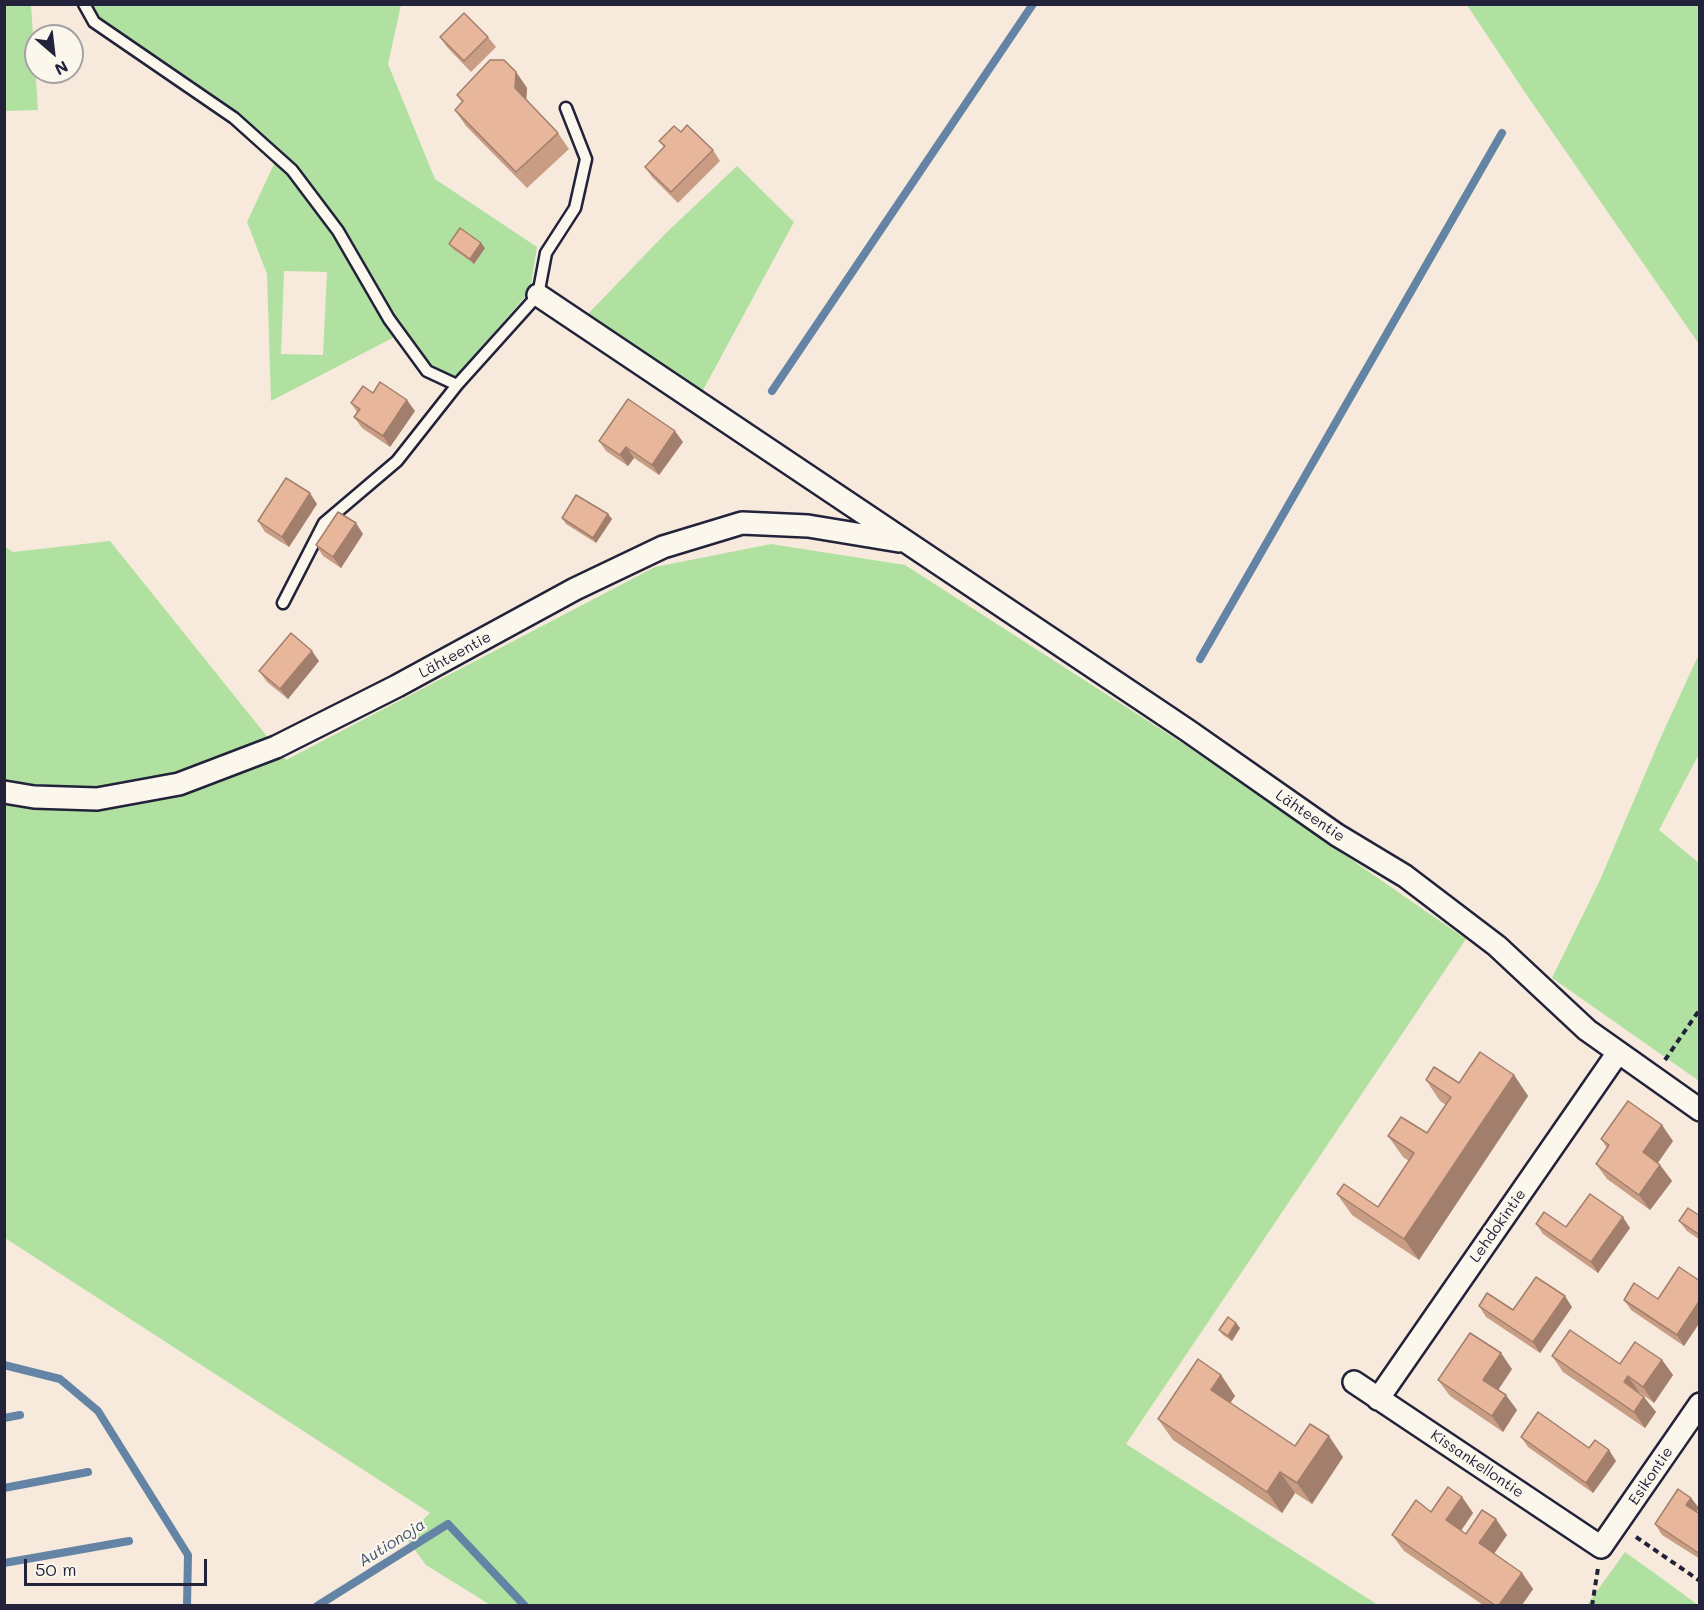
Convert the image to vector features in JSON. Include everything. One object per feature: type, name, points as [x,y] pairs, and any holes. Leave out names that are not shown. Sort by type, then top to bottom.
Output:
[{"type":"street","name":"Lähteentie","points":[[538,295],[1337,835],[1405,876],[1497,946],[1587,1030],[1617,1054],[1700,1110]]},
{"type":"street","name":"Lähteentie","points":[[4,792],[34,797],[97,799],[179,784],[276,747],[397,686],[575,590],[663,547],[742,523],[808,526],[905,542]]},
{"type":"street","name":"Lehdokintie","points":[[1378,1399],[1617,1054]]},
{"type":"street","name":"Kissankellontie","points":[[1353,1382],[1601,1547]]},
{"type":"street","name":"Esikontie","points":[[1601,1547],[1700,1404]]},
{"type":"lane","points":[[84,4],[94,22],[234,118],[292,170],[338,231],[388,319],[427,371],[457,385]]},
{"type":"lane","points":[[283,603],[324,523],[397,461],[457,385],[538,295],[546,253],[575,208],[586,159],[566,108]]},
{"type":"path","points":[[1663,1063],[1700,1009]]},
{"type":"path","points":[[1618,1524],[1700,1581]]},
{"type":"path","points":[[1592,1605],[1601,1547]]},
{"type":"green space","points":[[4,5],[31,5],[32,24],[24,24],[24,84],[36,84],[38,110],[5,111]]},
{"type":"green space","points":[[80,5],[401,5],[388,64],[435,179],[537,247],[530,291],[455,378],[430,364],[404,332],[271,401],[267,274],[247,222],[274,164],[232,123],[92,25]],"holes":[[[284,271],[327,272],[323,355],[281,354]]]},
{"type":"green space","points":[[1467,5],[1699,5],[1699,344],[1526,94]]},
{"type":"green space","points":[[737,166],[794,222],[702,392],[586,316],[667,232]]},
{"type":"green space","points":[[110,541],[286,760],[655,567],[771,544],[905,565],[1187,746],[1466,939],[1126,1444],[1378,1605],[492,1606],[426,1565],[405,1537],[430,1513],[5,1238],[4,546],[13,552]]},
{"type":"green space","points":[[1699,654],[1699,754],[1659,830],[1699,863],[1699,1081],[1552,978],[1600,880]]},
{"type":"green space","points":[[1625,1552],[1664,1580],[1698,1605],[1587,1605]]},
{"type":"building","points":[[464,13],[488,37],[464,61],[440,37]]},
{"type":"building","points":[[490,60],[504,60],[516,72],[515,88],[558,133],[516,172],[455,110],[463,101],[457,95]]},
{"type":"building","points":[[687,125],[713,150],[671,192],[645,167],[665,146],[659,141],[674,126],[681,132]]},
{"type":"building","points":[[460,228],[481,243],[470,259],[449,244]]},
{"type":"building","points":[[380,382],[407,400],[383,436],[354,417],[360,409],[351,403],[363,386],[373,393]]},
{"type":"building","points":[[628,399],[675,431],[652,465],[626,447],[620,455],[599,441]]},
{"type":"building","points":[[286,478],[310,493],[282,537],[258,521]]},
{"type":"building","points":[[576,495],[608,514],[593,538],[562,518]]},
{"type":"building","points":[[338,512],[356,523],[333,557],[316,545]]},
{"type":"building","points":[[291,633],[312,651],[280,689],[259,671]]},
{"type":"building","points":[[1480,1052],[1514,1075],[1404,1239],[1337,1194],[1344,1184],[1378,1207],[1414,1153],[1388,1136],[1401,1117],[1427,1133],[1451,1097],[1426,1080],[1434,1067],[1459,1083]]},
{"type":"building","points":[[1628,1101],[1662,1125],[1643,1152],[1660,1165],[1639,1195],[1596,1164],[1609,1145],[1601,1139]]},
{"type":"building","points":[[1590,1194],[1623,1217],[1591,1262],[1536,1224],[1544,1212],[1566,1227]]},
{"type":"building","points":[[1688,1208],[1700,1216],[1700,1235],[1679,1221]]},
{"type":"building","points":[[1679,1267],[1700,1281],[1700,1300],[1677,1335],[1624,1300],[1634,1283],[1658,1299]]},
{"type":"building","points":[[1536,1277],[1565,1296],[1533,1342],[1479,1306],[1487,1293],[1513,1310]]},
{"type":"building","points":[[1228,1317],[1236,1323],[1228,1336],[1219,1330]]},
{"type":"building","points":[[1570,1330],[1620,1364],[1635,1342],[1662,1360],[1643,1387],[1628,1376],[1624,1382],[1644,1397],[1634,1412],[1552,1356]]},
{"type":"building","points":[[1470,1333],[1501,1353],[1483,1380],[1506,1395],[1492,1416],[1438,1380]]},
{"type":"building","points":[[1198,1359],[1221,1375],[1211,1390],[1295,1446],[1310,1424],[1329,1436],[1297,1483],[1280,1472],[1267,1492],[1158,1419]]},
{"type":"building","points":[[1538,1412],[1589,1448],[1595,1440],[1609,1450],[1586,1483],[1521,1437]]},
{"type":"building","points":[[1448,1487],[1462,1497],[1446,1520],[1466,1534],[1482,1510],[1496,1519],[1479,1543],[1522,1573],[1499,1605],[1495,1605],[1392,1535],[1416,1500],[1431,1512]]},
{"type":"building","points":[[1678,1489],[1691,1498],[1686,1505],[1700,1514],[1700,1554],[1655,1524]]},
{"type":"waterway","points":[[772,391],[1033,4]]},
{"type":"waterway","points":[[1200,659],[1502,133]]},
{"type":"waterway","points":[[4,1365],[60,1379],[98,1411],[188,1555],[187,1606]]},
{"type":"waterway","points":[[4,1418],[20,1415]]},
{"type":"waterway","points":[[4,1488],[88,1472]]},
{"type":"waterway","name":"Autionoja","points":[[317,1606],[448,1524],[525,1606]]},
{"type":"waterway","points":[[4,1563],[129,1541]]}]
